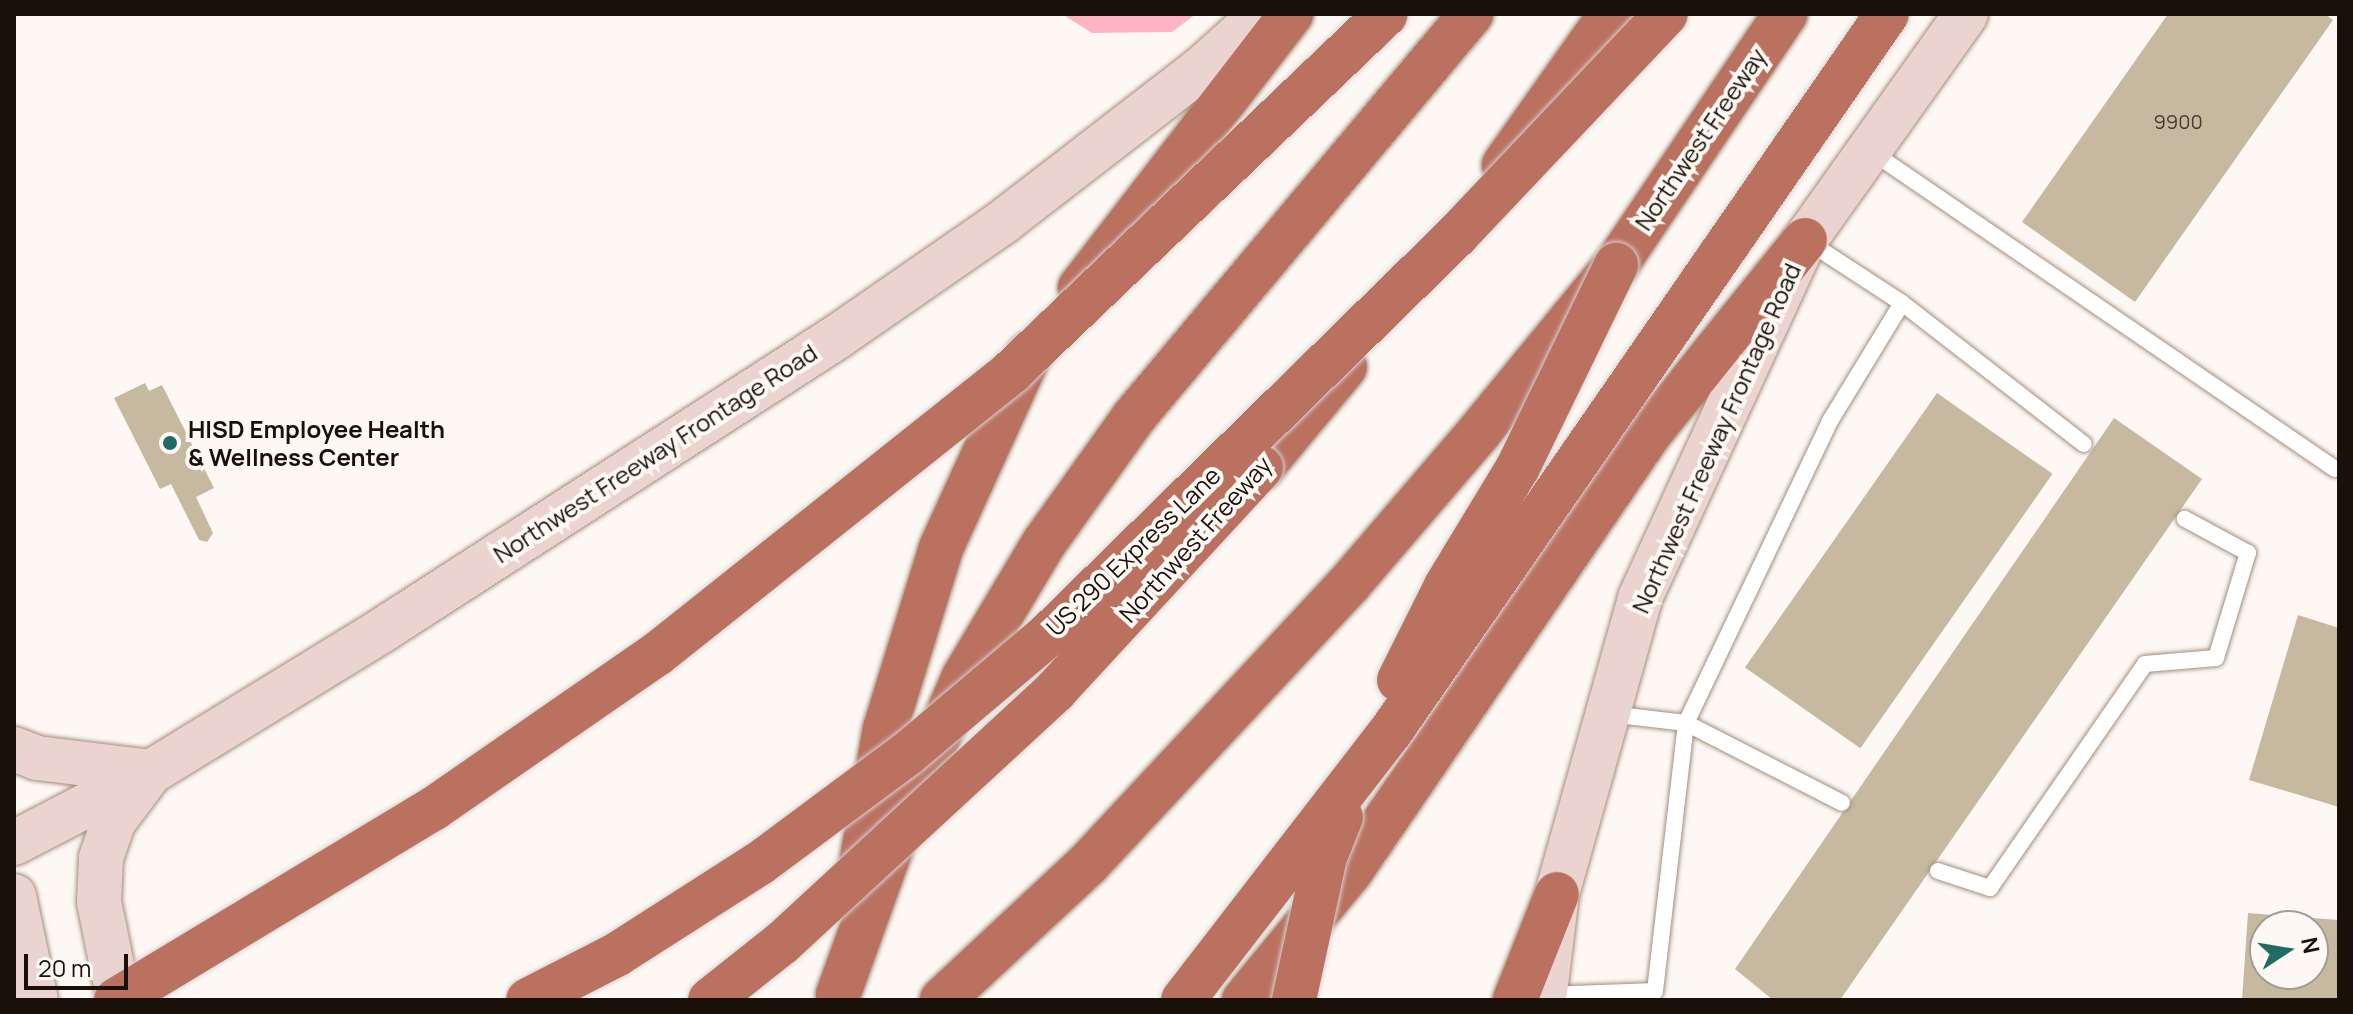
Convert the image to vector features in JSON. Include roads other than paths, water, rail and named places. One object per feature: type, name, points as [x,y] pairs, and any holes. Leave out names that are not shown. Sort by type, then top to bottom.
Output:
[{"type":"highway","points":[[838,998],[885,729],[941,548],[1021,365],[1291,14]]},
{"type":"highway","points":[[118,1000],[433,809],[657,654],[1011,372],[1386,14]]},
{"type":"highway","points":[[838,998],[895,837],[964,677],[1044,543],[1133,418],[1471,14]]},
{"type":"highway","name":"Northwest Freeway","points":[[710,1000],[782,943],[1055,691],[1261,468],[1463,222],[1611,14]]},
{"type":"highway","name":"US 290 Express Lane","points":[[528,1000],[616,955],[760,863],[907,754],[1050,633],[1457,235],[1666,14]]},
{"type":"highway","name":"Northwest Freeway","points":[[1616,265],[1785,14]]},
{"type":"highway","points":[[1183,1000],[1391,731],[1887,14]]},
{"type":"highway","points":[[1244,1000],[1350,872],[1649,434],[1805,240]]},
{"type":"highway","points":[[942,1000],[1088,864],[1349,584],[1616,265]]},
{"type":"highway","points":[[1294,1000],[1325,857],[1388,701],[1446,586],[1518,467],[1616,265]]},
{"type":"highway","points":[[1535,998],[1557,894]]},
{"type":"main road","name":"Northwest Freeway Frontage Road","points":[[14,843],[151,772],[381,631],[837,337],[1015,213],[1201,69],[1262,14]]},
{"type":"main road","name":"Northwest Freeway Frontage Road","points":[[1557,894],[1640,598],[1805,240],[1872,152],[1966,14]]},
{"type":"main road","points":[[14,749],[37,758],[151,772]]},
{"type":"main road","points":[[118,1000],[99,902],[101,858],[114,821],[151,772]]},
{"type":"main road","points":[[14,896],[36,1000]]},
{"type":"lane","points":[[1872,152],[2335,469]]},
{"type":"lane","points":[[1805,240],[1902,303],[2084,444]]},
{"type":"lane","points":[[1535,998],[1655,991],[1686,723],[1830,421],[1902,303]]},
{"type":"lane","points":[[1938,871],[1990,888],[2145,664],[2216,658],[2248,553],[2185,519]]},
{"type":"lane","points":[[1607,713],[1686,723],[1842,803]]},
{"type":"place","name":"HISD Employee Health & Wellness Center","points":[[170,443]]}]
